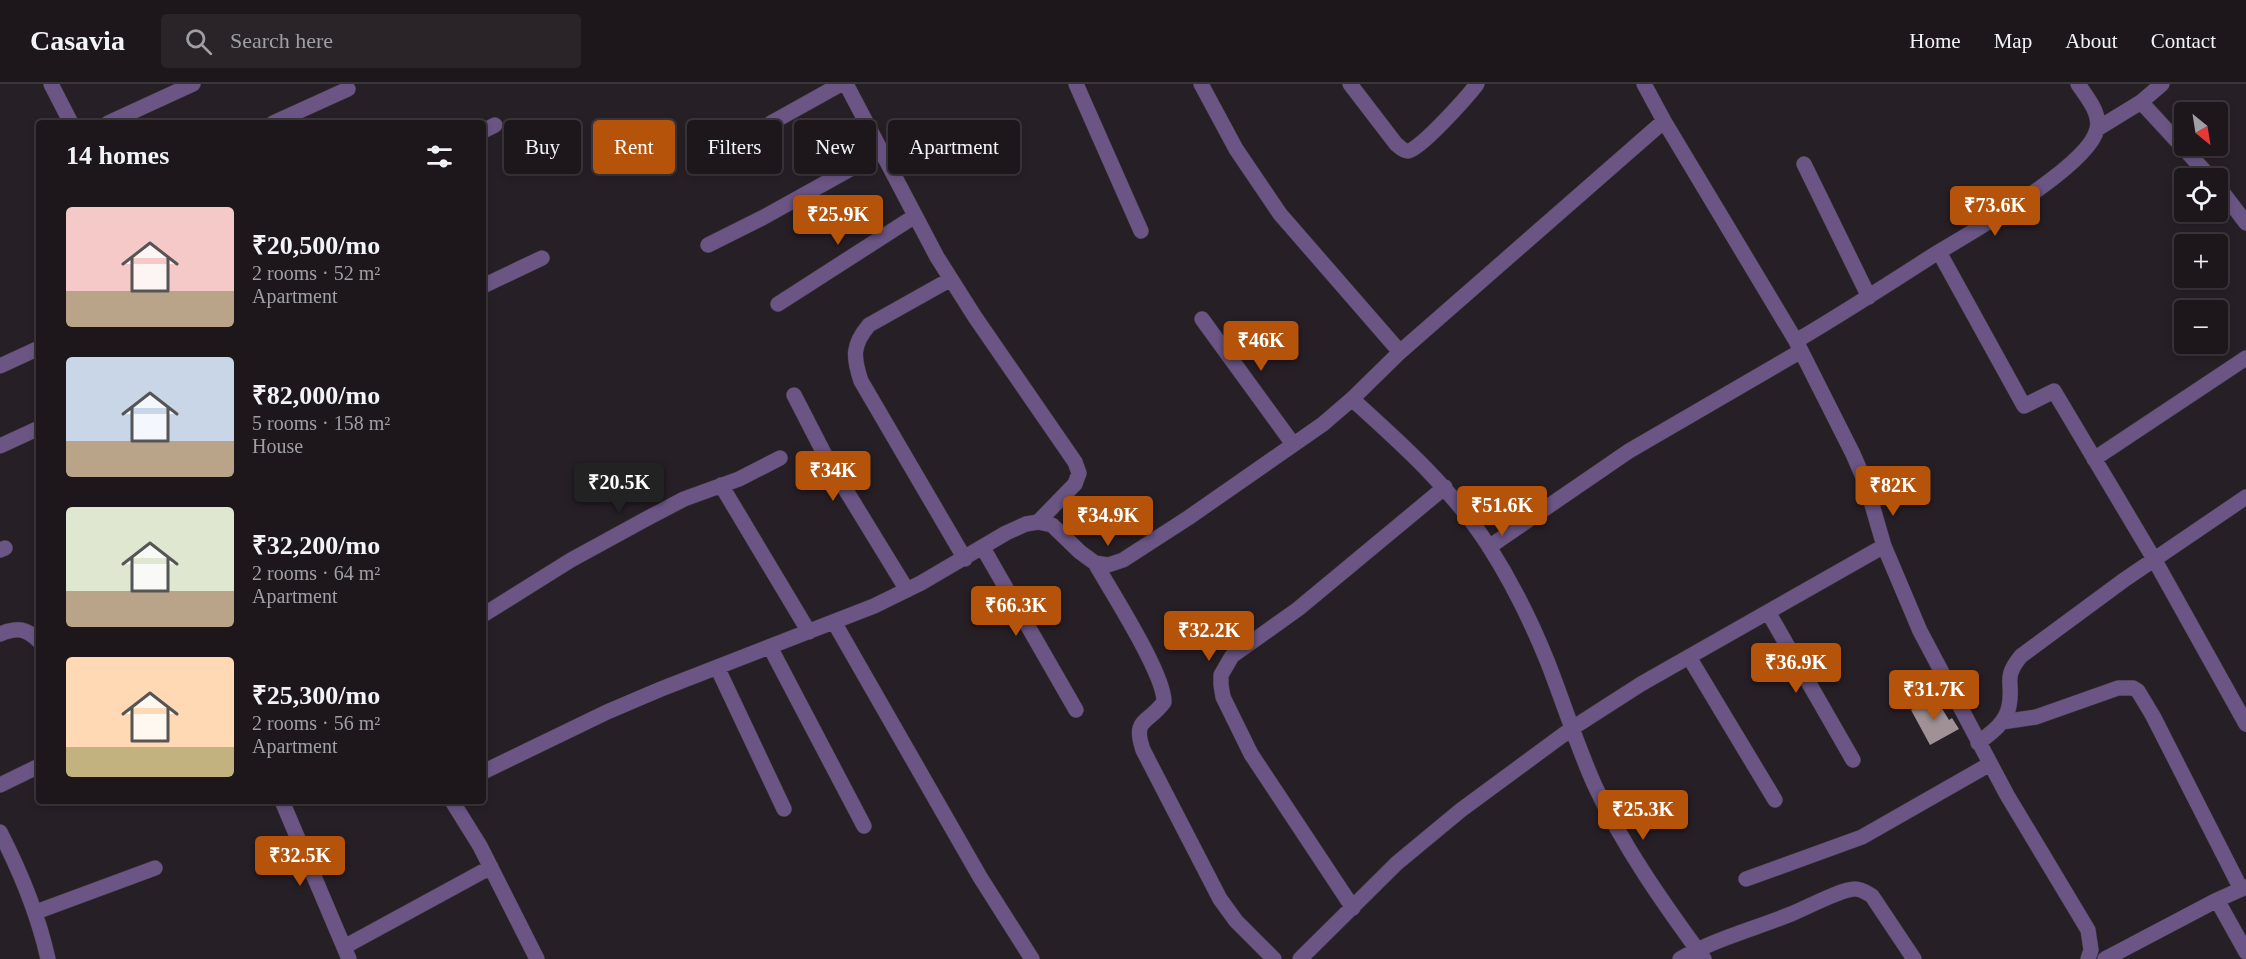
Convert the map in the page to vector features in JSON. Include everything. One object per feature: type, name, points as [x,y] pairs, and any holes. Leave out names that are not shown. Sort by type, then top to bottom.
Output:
[{"type":"street","points":[[51,84],[69,120]]},
{"type":"street","points":[[115,120],[194,84]]},
{"type":"street","points":[[776,120],[841,84]]},
{"type":"street","points":[[846,84],[915,216],[951,279],[1064,443],[1079,473],[1075,484],[1038,522]]},
{"type":"street","points":[[1076,84],[1141,231]]},
{"type":"street","points":[[1201,84],[1236,148],[1280,214],[1400,352]]},
{"type":"street","points":[[1350,84],[1396,144],[1410,151],[1422,143],[1477,84]]},
{"type":"street","points":[[1644,84],[1798,346],[1853,454],[1866,484],[1884,546],[1920,631],[2026,829],[2088,930],[2091,951],[2088,959]]},
{"type":"street","points":[[2078,84],[2097,117],[2097,129]]},
{"type":"street","points":[[1489,547],[1629,451],[1798,346],[1869,297],[2029,195],[2079,156],[2097,129],[2141,102],[2162,84]]},
{"type":"street","points":[[280,120],[348,89]]},
{"type":"street","points":[[2141,102],[2202,168]]},
{"type":"street","points":[[1095,563],[1108,565],[1123,560],[1142,549],[1323,424],[1400,352],[1664,121]]},
{"type":"street","points":[[708,245],[764,217],[881,152]]},
{"type":"street","points":[[1804,164],[1869,297]]},
{"type":"street","points":[[2228,199],[2246,223]]},
{"type":"street","points":[[778,304],[915,216]]},
{"type":"street","points":[[1939,252],[2024,406],[2054,391],[2154,559],[2246,724]]},
{"type":"street","points":[[486,285],[542,258]]},
{"type":"street","points":[[951,279],[869,325],[859,336],[854,353],[861,381],[964,559]]},
{"type":"street","points":[[1202,319],[1293,444]]},
{"type":"street","points":[[0,366],[36,349]]},
{"type":"street","points":[[2094,459],[2246,358]]},
{"type":"street","points":[[794,395],[854,506],[907,590]]},
{"type":"street","points":[[1352,399],[1400,441],[1445,488],[1489,547],[1547,661],[1571,729],[1596,786],[1622,836],[1649,882],[1701,954]]},
{"type":"street","points":[[0,446],[36,429]]},
{"type":"street","points":[[486,613],[588,550],[684,499],[753,473],[780,458]]},
{"type":"street","points":[[721,485],[810,632]]},
{"type":"street","points":[[1353,908],[1251,754],[1223,697],[1221,675],[1232,656],[1298,609],[1445,488]]},
{"type":"street","points":[[1978,743],[2002,722],[2009,707],[2009,675],[2021,656],[2154,559],[2246,497]]},
{"type":"street","points":[[486,771],[607,712],[810,632],[907,590],[1006,533],[1026,524],[1038,522],[1052,525],[1095,563],[1147,656],[1164,694],[1164,702],[1139,729],[1138,736],[1143,750],[1220,899],[1236,921],[1274,959]]},
{"type":"street","points":[[1300,959],[1419,844],[1571,729],[1689,657],[1884,546]]},
{"type":"street","points":[[982,548],[1076,710]]},
{"type":"street","points":[[1767,612],[1853,760]]},
{"type":"street","points":[[834,622],[980,877],[1032,959]]},
{"type":"street","points":[[0,634],[18,628],[26,630],[36,638]]},
{"type":"street","points":[[770,647],[864,826]]},
{"type":"street","points":[[1689,657],[1775,800]]},
{"type":"street","points":[[717,667],[784,809]]},
{"type":"street","points":[[2002,722],[2036,717],[2118,688],[2133,688],[2138,691],[2244,888],[2105,959]]},
{"type":"street","points":[[1746,879],[1862,837],[1990,764]]},
{"type":"street","points":[[0,785],[36,767]]},
{"type":"street","points":[[283,804],[346,953],[491,867]]},
{"type":"street","points":[[454,804],[491,867],[537,959]]},
{"type":"street","points":[[0,832],[36,912],[48,959]]},
{"type":"street","points":[[36,912],[155,868]]},
{"type":"street","points":[[1680,959],[1701,954],[1845,891],[1855,889],[1872,896],[1914,959]]},
{"type":"street","points":[[2217,900],[2246,952]]},
{"type":"building","points":[[1935,697],[1949,720],[1952,718],[1959,729],[1930,745],[1911,710]]}]
